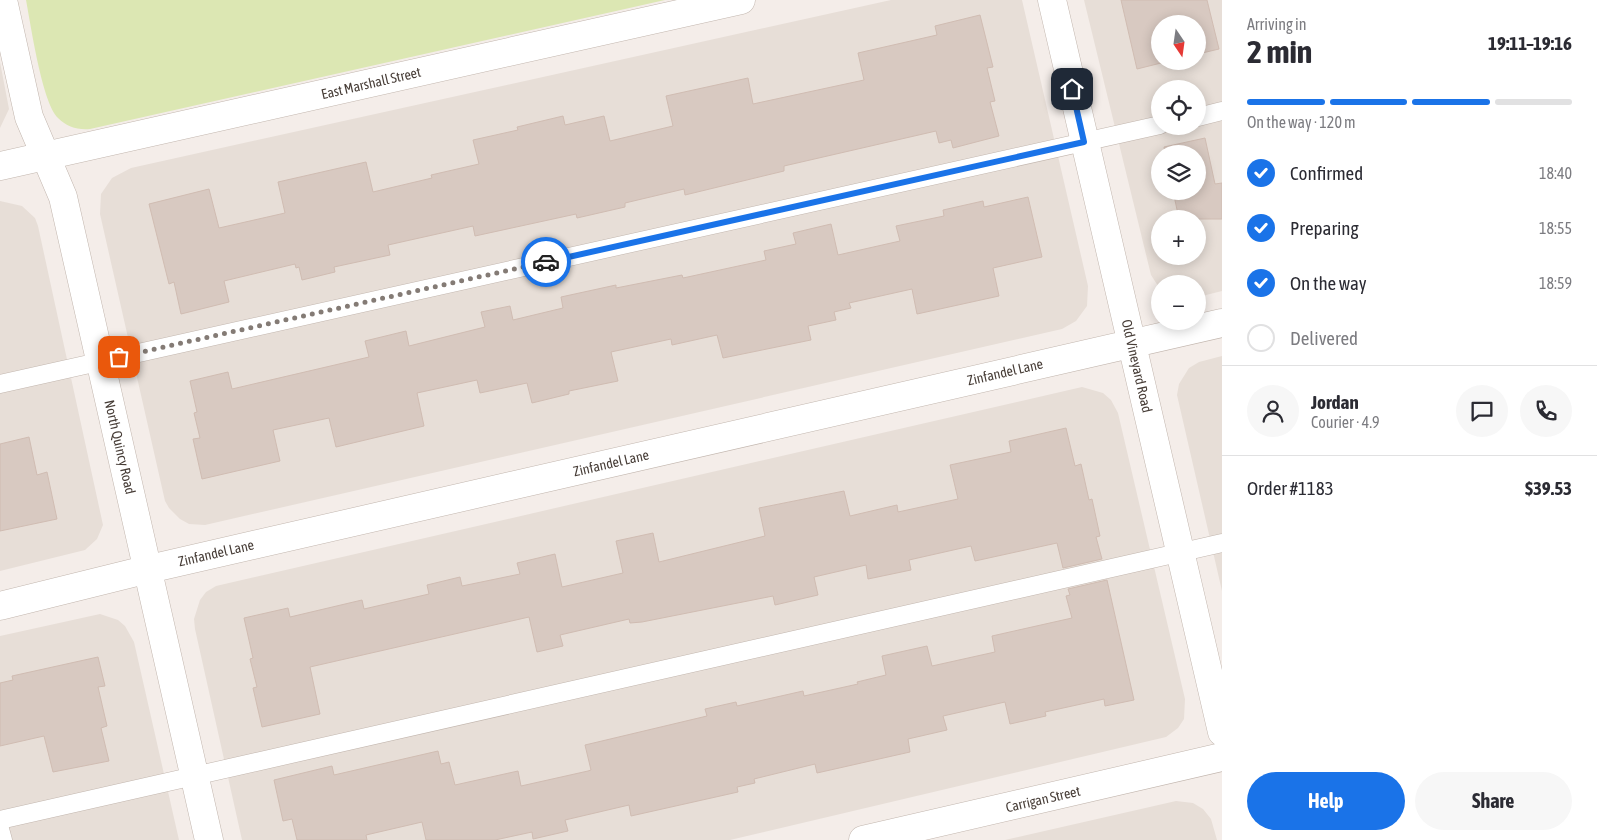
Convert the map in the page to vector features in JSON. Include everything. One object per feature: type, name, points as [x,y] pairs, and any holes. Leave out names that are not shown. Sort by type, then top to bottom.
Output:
[{"type":"street","name":"North Quincy Road","points":[[3,0],[29,117],[63,197],[209,840]]},
{"type":"street","name":"East Marshall Street","points":[[0,166],[741,0]]},
{"type":"street","name":"Old Vineyard Road","points":[[1052,0],[1222,732]]},
{"type":"street","name":"Zinfandel Lane","points":[[0,606],[149,569],[1222,323]]},
{"type":"street","name":"Carrigan Street","points":[[863,840],[1222,757]]},
{"type":"lane","points":[[1206,114],[1222,111]]},
{"type":"lane","points":[[0,384],[1151,127]]},
{"type":"lane","points":[[0,820],[1222,543]]},
{"type":"lane","points":[[0,829],[2,840]]},
{"type":"shaded area","points":[[891,0],[1022,0],[1088,286],[1087,306],[1076,321],[1062,329],[205,525],[189,524],[180,519],[169,508],[165,501],[100,214],[101,194],[112,178],[131,168]]},
{"type":"shaded area","points":[[1084,0],[1222,0],[1222,291],[1206,295],[1206,275],[1151,275]]},
{"type":"shaded area","points":[[0,62],[9,109],[0,128]]},
{"type":"shaded area","points":[[0,201],[22,206],[35,218],[38,226],[103,525],[97,539],[85,550],[0,571]]},
{"type":"shaded area","points":[[1222,356],[1222,591],[1177,395],[1179,384],[1189,368],[1199,362]]},
{"type":"shaded area","points":[[1082,387],[1103,393],[1111,400],[1118,413],[1185,699],[1184,719],[1178,728],[1166,737],[730,840],[242,840],[195,629],[194,619],[200,600],[206,592],[216,586]]},
{"type":"shaded area","points":[[100,614],[118,620],[125,626],[134,642],[179,840],[0,840],[0,636]]},
{"type":"shaded area","points":[[1176,801],[1193,803],[1203,809],[1211,819],[1217,840],[1005,840]]},
{"type":"green space","points":[[26,0],[665,0],[85,129],[65,124],[52,109],[42,80]]},
{"type":"building","points":[[1121,0],[1207,0],[1219,49],[1206,52],[1206,15],[1151,15],[1151,66],[1137,69]]},
{"type":"building","points":[[980,15],[993,67],[987,68],[995,101],[990,102],[999,136],[953,148],[951,140],[939,143],[936,131],[784,166],[784,171],[685,195],[684,189],[625,203],[625,207],[577,218],[576,214],[475,236],[473,226],[388,245],[390,255],[334,267],[335,272],[302,280],[299,267],[296,268],[295,264],[224,281],[229,302],[181,314],[174,282],[169,284],[149,204],[209,189],[219,228],[285,213],[278,182],[366,162],[373,192],[432,178],[431,175],[479,164],[473,140],[518,130],[517,127],[563,116],[565,125],[604,116],[610,141],[673,126],[666,96],[748,78],[753,104],[864,80],[858,53],[937,35],[935,26]]},
{"type":"building","points":[[1205,138],[1215,184],[1222,183],[1222,219],[1206,219],[1206,210],[1177,210],[1175,200],[1206,200],[1206,145],[1173,145]]},
{"type":"building","points":[[1028,197],[1042,257],[993,268],[999,296],[917,314],[912,289],[849,303],[851,308],[834,312],[836,320],[808,326],[811,340],[723,358],[717,335],[672,345],[671,339],[611,352],[618,381],[569,391],[569,394],[532,403],[527,383],[480,393],[477,380],[417,393],[424,426],[336,447],[329,418],[273,430],[280,461],[202,479],[193,439],[200,438],[194,413],[197,412],[190,381],[228,372],[232,389],[369,357],[365,341],[406,331],[409,346],[485,327],[481,312],[510,306],[513,320],[563,308],[561,297],[616,285],[616,288],[682,275],[683,278],[766,260],[764,251],[796,244],[793,233],[831,224],[838,255],[900,241],[896,226],[944,216],[943,210],[983,201],[984,207]]},
{"type":"building","points":[[1066,428],[1075,466],[1081,464],[1089,500],[1092,499],[1100,536],[1096,537],[1102,559],[1063,568],[1057,543],[975,561],[971,546],[909,560],[911,570],[868,579],[866,565],[814,577],[818,595],[775,605],[773,596],[642,622],[630,623],[629,619],[560,635],[563,646],[537,652],[529,617],[310,667],[320,714],[262,727],[253,688],[257,687],[250,659],[253,658],[244,618],[288,608],[290,617],[362,600],[364,609],[429,594],[427,585],[460,577],[462,586],[520,574],[517,563],[555,554],[562,587],[623,573],[616,541],[653,533],[659,562],[765,536],[759,508],[844,491],[850,516],[897,505],[898,512],[958,499],[950,465],[1011,452],[1009,441]]},
{"type":"building","points":[[29,437],[37,475],[47,472],[57,519],[0,531],[0,444]]},
{"type":"building","points":[[1107,580],[1134,700],[1105,706],[1104,699],[1045,712],[1046,716],[1010,724],[1005,702],[943,716],[947,730],[908,739],[910,752],[817,773],[815,764],[754,779],[755,783],[737,787],[738,792],[631,816],[629,805],[565,820],[568,831],[533,839],[532,832],[495,840],[426,840],[422,822],[366,835],[367,840],[297,840],[292,819],[283,821],[274,780],[332,766],[334,775],[438,751],[441,764],[449,762],[455,785],[518,771],[521,786],[588,771],[591,770],[585,745],[707,716],[705,709],[736,702],[737,706],[803,691],[804,696],[858,684],[857,682],[886,675],[882,656],[927,646],[932,666],[995,652],[992,636],[1072,618],[1066,596],[1070,595],[1068,589]]},
{"type":"building","points":[[98,657],[105,686],[98,687],[107,726],[101,728],[109,761],[53,772],[44,736],[0,746],[0,683],[13,680],[12,676]]},
{"type":"way so far","points":[[119,357],[546,262]]},
{"type":"route","points":[[546,262],[1084,142],[1072,89]]}]
